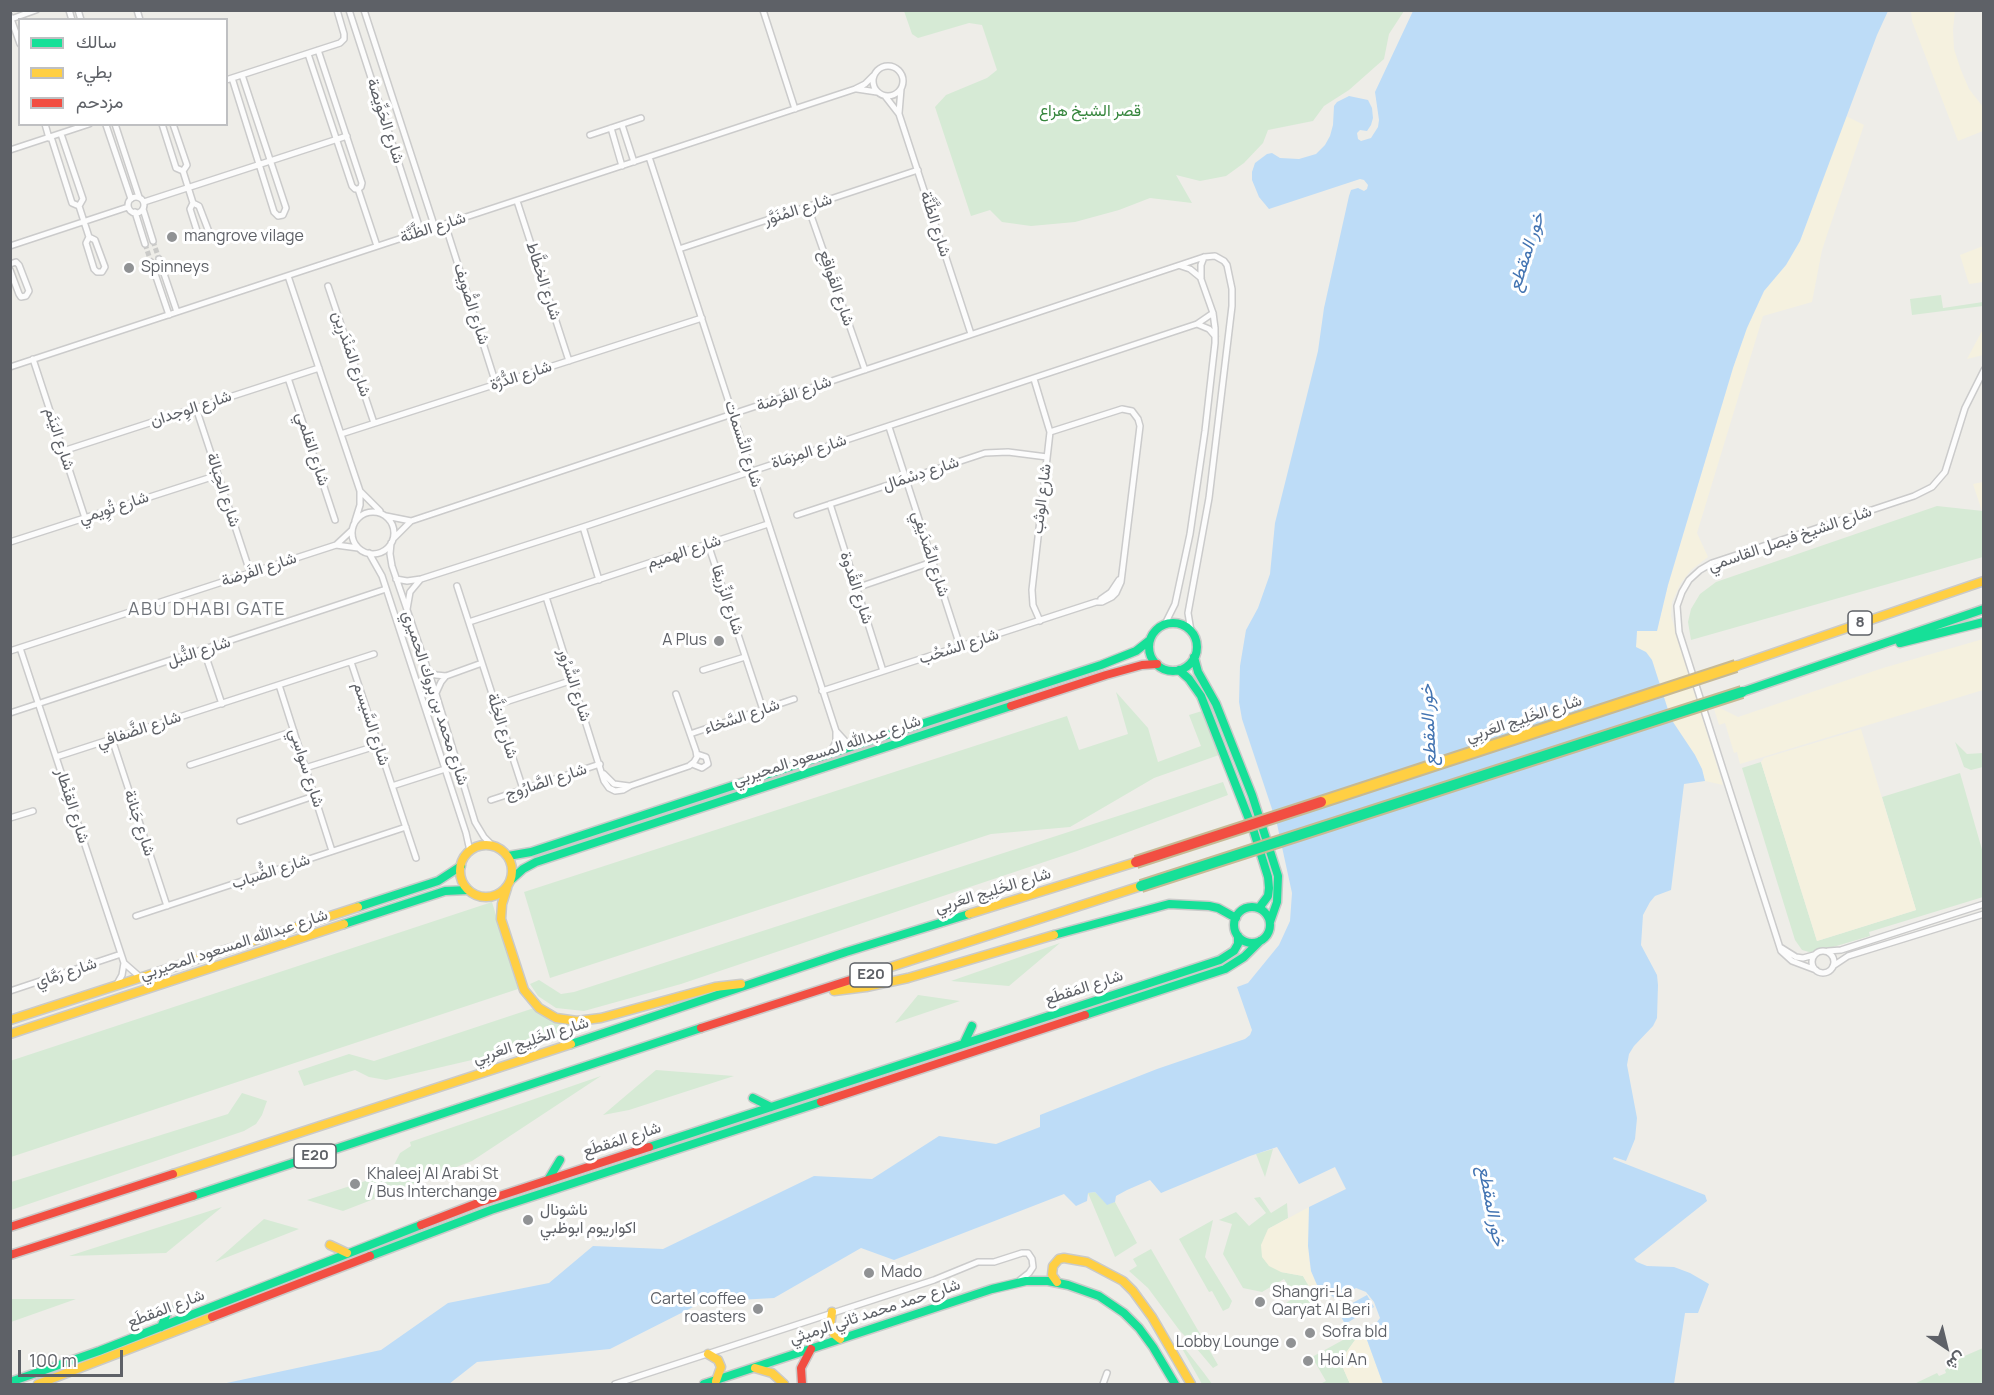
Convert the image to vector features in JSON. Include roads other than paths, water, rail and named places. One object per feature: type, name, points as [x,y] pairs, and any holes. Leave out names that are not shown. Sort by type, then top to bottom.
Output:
[{"type":"main road","name":"شارع الخَلِيج العَربِي","points":[[10,1227],[846,952],[1136,862],[1736,666],[1983,581]]},
{"type":"main road","name":"8","points":[[1742,692],[1983,609]]},
{"type":"main road","points":[[1859,651],[1922,639],[1983,622]]},
{"type":"main road","points":[[1179,670],[1191,663],[1197,648],[1196,639],[1184,625],[1165,624],[1154,633],[1150,640],[1152,657],[1164,668],[1179,670],[1201,696],[1254,832],[1268,877],[1268,896],[1259,908]]},
{"type":"main road","name":"شارع عبدالله المسعود المحيربي","points":[[508,856],[531,852],[1101,665],[1136,651],[1150,640]]},
{"type":"main road","points":[[1194,657],[1198,672],[1216,704],[1248,785],[1278,876],[1277,902],[1268,933],[1260,941],[1248,942],[1238,936],[1235,927],[1239,913],[1248,908],[1259,908],[1270,922]]},
{"type":"main road","name":"شارع عبدالله المسعود المحيربي","points":[[509,884],[522,869],[536,862],[1094,679],[1142,665],[1157,664]]},
{"type":"main road","name":"E20","points":[[10,1255],[600,1061],[1742,692]]},
{"type":"main road","points":[[509,884],[495,896],[488,898],[468,890],[460,875],[466,855],[481,846],[493,846],[508,856],[513,871],[509,884],[502,903],[501,919],[524,990],[538,1008],[556,1018],[577,1021],[593,1019],[725,985],[753,984]]},
{"type":"main road","name":"شارع عبدالله المسعود المحيربي","points":[[10,1020],[438,881],[461,866]]},
{"type":"main road","name":"شارع عبدالله المسعود المحيربي","points":[[10,1034],[445,891],[468,890]]},
{"type":"main road","points":[[819,991],[851,990],[898,980],[1169,904],[1209,906],[1218,908],[1236,918]]},
{"type":"main road","name":"شارع المَقطَع","points":[[10,1382],[351,1255],[522,1199],[964,1043],[1053,1020],[1220,960],[1234,951],[1238,944],[1238,936]]},
{"type":"main road","name":"شارع المَقطَع","points":[[38,1384],[213,1318],[434,1220],[548,1180],[1053,1020],[1225,969],[1244,957],[1260,941]]},
{"type":"main road","points":[[964,1043],[972,1026]]},
{"type":"main road","points":[[753,1098],[775,1109]]},
{"type":"main road","points":[[548,1180],[560,1160]]},
{"type":"main road","points":[[330,1245],[351,1255]]},
{"type":"main road","points":[[10,1263],[28,1250]]},
{"type":"main road","points":[[1057,1282],[1052,1275],[1053,1266],[1055,1262],[1064,1258],[1087,1262],[1123,1281],[1148,1310],[1191,1384]]},
{"type":"main road","name":"شارع حمد محمد ثاني الرميثي","points":[[704,1384],[992,1289],[1026,1281],[1057,1282],[1099,1296],[1124,1313],[1153,1347],[1175,1384]]},
{"type":"main road","points":[[161,1327],[169,1309]]},
{"type":"main road","points":[[832,1312],[830,1326],[840,1339]]},
{"type":"main road","points":[[802,1384],[801,1368],[811,1349]]},
{"type":"main road","points":[[708,1354],[718,1360],[721,1366],[716,1381]]},
{"type":"main road","points":[[754,1368],[772,1373],[784,1384]]},
{"type":"street","points":[[18,39],[11,17],[36,10]]},
{"type":"street","points":[[242,75],[286,208],[285,213],[281,216],[274,212],[229,79],[338,44],[344,39],[344,34],[337,10]]},
{"type":"street","name":"شارع الحَوِّيصة","points":[[349,10],[421,232]]},
{"type":"street","name":"شارع الحَوِّيصة","points":[[364,10],[435,228]]},
{"type":"street","points":[[763,10],[795,109]]},
{"type":"street","points":[[70,15],[78,11]]},
{"type":"street","points":[[318,50],[362,183],[358,189]]},
{"type":"street","points":[[308,54],[352,186],[358,189],[377,246]]},
{"type":"street","points":[[883,66],[896,68],[902,74],[902,87],[893,95],[885,96],[873,85],[873,75],[883,66]]},
{"type":"street","name":"شارع الظَّنَّة","points":[[10,367],[855,89],[865,84],[873,75]]},
{"type":"street","name":"شارع الظَّنَّة","points":[[899,114],[902,87]]},
{"type":"street","name":"شارع الظَّنَّة","points":[[855,89],[878,92]]},
{"type":"street","name":"شارع الظَّنَّة","points":[[885,96],[899,114],[971,334]]},
{"type":"street","points":[[590,135],[641,118]]},
{"type":"street","points":[[622,125],[634,162]]},
{"type":"street","points":[[46,126],[72,203],[79,206],[89,237],[86,243],[94,269],[102,272],[105,267],[95,240],[89,237]]},
{"type":"street","points":[[10,150],[83,126]]},
{"type":"street","points":[[106,126],[131,199],[128,207]]},
{"type":"street","points":[[114,126],[138,197],[144,202]]},
{"type":"street","points":[[163,126],[176,168],[183,171]]},
{"type":"street","points":[[174,126],[187,165],[183,171]]},
{"type":"street","points":[[611,128],[622,166]]},
{"type":"street","points":[[61,134],[83,200],[79,206]]},
{"type":"street","points":[[144,202],[346,136]]},
{"type":"street","name":"شارع النَّسمات","points":[[649,158],[836,731]]},
{"type":"street","points":[[183,171],[193,203],[190,209],[198,234],[206,237],[209,232],[199,206],[193,203]]},
{"type":"street","name":"شارع المُنَوَّر","points":[[679,249],[918,171]]},
{"type":"street","points":[[131,199],[138,197]]},
{"type":"street","name":"شارع الخطَّاط","points":[[517,201],[569,361]]},
{"type":"street","points":[[144,202],[143,209],[153,241]]},
{"type":"street","points":[[128,207],[135,212],[145,244]]},
{"type":"street","points":[[10,246],[128,207]]},
{"type":"street","name":"شارع القَواقِع","points":[[808,207],[865,370]]},
{"type":"street","points":[[135,212],[143,209]]},
{"type":"street","name":"شارع الصُّويف","points":[[445,224],[496,384]]},
{"type":"street","points":[[10,253],[12,263],[19,265],[29,291],[26,296],[21,297],[19,294],[10,270]]},
{"type":"street","points":[[1165,624],[1177,597],[1190,534],[1205,431],[1215,336],[1213,313],[1201,279],[1201,265],[1204,257],[1215,256],[1227,265],[1232,289],[1232,306],[1209,498],[1188,613],[1191,631]]},
{"type":"street","name":"شارع الفَرضة","points":[[392,541],[411,521],[1204,257]]},
{"type":"street","points":[[159,260],[177,312]]},
{"type":"street","points":[[151,262],[169,315]]},
{"type":"street","points":[[1176,266],[1190,269],[1201,279]]},
{"type":"street","points":[[288,276],[360,491],[360,505],[352,529],[352,538],[358,548],[369,553],[384,551],[392,541],[393,526],[360,491]]},
{"type":"street","name":"شارع المَنْدَرِين","points":[[328,286],[374,423]]},
{"type":"street","name":"شارع المِزمَاة","points":[[396,579],[407,581],[421,579],[583,527],[1197,324],[1213,313]]},
{"type":"street","name":"شارع الدُّرَّة","points":[[341,434],[702,318]]},
{"type":"street","points":[[1197,324],[1209,329],[1215,336]]},
{"type":"street","name":"شارع اليَنَم","points":[[33,359],[85,518]]},
{"type":"street","name":"شارع الوِجدان","points":[[63,451],[319,368]]},
{"type":"street","name":"شارع الشيخ فيصل القاسمي","points":[[1780,947],[1679,632],[1677,606],[1689,580],[1712,563],[1914,496],[1932,487],[1945,472],[1965,408],[1983,370]]},
{"type":"street","name":"شارع القلمي","points":[[288,378],[335,519]]},
{"type":"street","name":"شارع الوثب","points":[[1034,379],[1050,432],[1032,590],[1034,606],[1040,621]]},
{"type":"street","name":"شارع الحِبالة","points":[[196,408],[250,572]]},
{"type":"street","name":"شارع السُحُب","points":[[822,691],[1107,600],[1116,593],[1121,582],[1140,426],[1138,419],[1132,411],[1122,409],[1050,432]]},
{"type":"street","name":"شارع الصِّدَيفِي","points":[[889,427],[960,646]]},
{"type":"street","name":"شارع دِسْمَال","points":[[797,515],[990,452],[1047,457]]},
{"type":"street","name":"شارع تُوِيمي","points":[[10,542],[218,475]]},
{"type":"street","name":"شارع القُدوة","points":[[830,504],[883,671]]},
{"type":"street","points":[[356,521],[370,512],[385,515]]},
{"type":"street","name":"شارع الفَرضة","points":[[385,515],[411,521]]},
{"type":"street","name":"شارع الهميم","points":[[469,622],[768,524]]},
{"type":"street","points":[[583,527],[599,580]]},
{"type":"street","name":"شارع الفَرضة","points":[[336,546],[352,529]]},
{"type":"street","name":"شارع محمد بن بروك الحميري","points":[[392,541],[391,560],[396,579],[436,694],[475,822],[493,846]]},
{"type":"street","name":"شارع الزِّريقا","points":[[708,544],[763,710]]},
{"type":"street","name":"شارع الفَرضة","points":[[10,651],[336,546],[358,548]]},
{"type":"street","name":"شارع محمد بن بروك الحميري","points":[[369,553],[386,589],[470,851]]},
{"type":"street","points":[[856,588],[932,562]]},
{"type":"street","points":[[407,613],[410,592],[421,579]]},
{"type":"street","name":"شارع الخِلَّة","points":[[457,586],[522,789]]},
{"type":"street","name":"شارع النُّبل","points":[[10,713],[204,651],[386,589]]},
{"type":"street","name":"شارع السُّرُور","points":[[546,597],[600,764],[603,772],[614,784],[630,786],[692,765],[702,768],[708,764],[706,757],[697,754],[676,694]]},
{"type":"street","name":"شارع القِنْطار","points":[[20,648],[124,963]]},
{"type":"street","points":[[204,651],[222,704]]},
{"type":"street","name":"شارع الضَّفافي","points":[[56,757],[374,654]]},
{"type":"street","name":"شارع الزِّريقا","points":[[703,670],[745,657]]},
{"type":"street","name":"شارع السَّيسم","points":[[351,662],[416,858]]},
{"type":"street","points":[[428,670],[436,675],[446,676],[482,663]]},
{"type":"street","points":[[436,694],[437,688],[446,676]]},
{"type":"street","points":[[496,705],[573,680]]},
{"type":"street","name":"شارع سواسِي","points":[[279,685],[332,852]]},
{"type":"street","name":"شارع السَّخاء","points":[[690,734],[794,699]]},
{"type":"street","points":[[190,765],[294,731]]},
{"type":"street","points":[[836,731],[846,742],[859,744]]},
{"type":"street","points":[[826,756],[834,748],[836,731]]},
{"type":"street","name":"شارع جَنانة","points":[[112,739],[167,906]]},
{"type":"street","points":[[306,768],[378,745]]},
{"type":"street","points":[[692,765],[697,754]]},
{"type":"street","name":"شارع الصَّارُوج","points":[[491,800],[600,764]]},
{"type":"street","name":"شارع السَّيسم","points":[[392,786],[445,769]]},
{"type":"street","points":[[240,821],[314,796]]},
{"type":"street","points":[[10,818],[33,811]]},
{"type":"street","name":"شارع الضُّباب","points":[[136,916],[406,827]]},
{"type":"street","points":[[1780,947],[1799,958],[1821,951],[1841,950],[1983,904]]},
{"type":"street","points":[[1780,947],[1789,959],[1826,972],[1848,956],[1983,914]]},
{"type":"street","points":[[1828,951],[1833,956],[1833,966]]},
{"type":"street","name":"شارع رَمَّاي","points":[[10,991],[121,954]]},
{"type":"street","points":[[1815,954],[1812,964],[1816,970]]},
{"type":"street","points":[[124,963],[140,977]]},
{"type":"street","points":[[116,985],[122,975],[124,963]]},
{"type":"street","points":[[615,1384],[941,1278],[974,1263],[994,1262],[1026,1253],[1032,1259],[1033,1267],[1017,1283]]},
{"type":"street","points":[[1103,1384],[1107,1373]]},
{"type":"water","name":"خور المقطع","points":[[1413,11],[1888,11],[1800,241],[1786,265],[1764,291],[1747,328],[1668,585],[1657,631],[1637,631],[1636,647],[1646,652],[1652,660],[1671,719],[1695,755],[1705,781],[1684,784],[1671,890],[1655,896],[1643,915],[1641,945],[1657,975],[1657,1018],[1629,1054],[1627,1065],[1637,1118],[1635,1139],[1626,1161],[1614,1157],[1613,1159],[1705,1195],[1707,1201],[1634,1259],[1647,1266],[1674,1267],[1709,1284],[1698,1313],[1685,1313],[1674,1384],[1383,1384],[1363,1329],[1380,1318],[1374,1302],[1366,1292],[1356,1288],[1335,1299],[1331,1295],[1327,1298],[1317,1285],[1311,1271],[1308,1246],[1309,1207],[1346,1189],[1335,1167],[1299,1184],[1277,1147],[1161,1193],[1150,1180],[1116,1196],[1115,1202],[1107,1205],[1095,1192],[1088,1193],[1087,1201],[1076,1206],[1064,1194],[894,1260],[861,1248],[774,1298],[703,1302],[610,1349],[477,1362],[449,1384],[222,1384],[381,1350],[448,1303],[549,1283],[593,1246],[663,1249],[814,1176],[872,1179],[939,1136],[996,1144],[1040,1127],[1040,1115],[1157,1069],[1245,1039],[1250,1035],[1252,1030],[1237,987],[1248,983],[1279,945],[1290,921],[1292,893],[1277,824],[1242,719],[1239,702],[1240,666],[1246,630],[1258,608],[1270,574],[1275,523],[1318,351],[1324,308],[1349,196],[1351,190],[1358,188],[1364,191],[1368,185],[1360,179],[1269,209],[1259,197],[1252,180],[1252,172],[1255,163],[1267,154],[1272,153],[1280,158],[1299,159],[1316,154],[1330,136],[1334,106],[1349,96],[1368,100],[1372,108],[1371,125],[1367,131],[1360,130],[1357,133],[1361,141],[1371,138],[1378,127],[1379,120],[1375,92]]},
{"type":"water","points":[[1367,1295],[1374,1307],[1345,1324],[1338,1311]]},
{"type":"tunnel","points":[[153,241],[159,259]]},
{"type":"tunnel","points":[[145,244],[151,262]]},
{"type":"place","name":"mangrove vilage","points":[[172,237]]},
{"type":"place","name":"Spinneys","points":[[129,268]]},
{"type":"place","name":"A Plus","points":[[719,641]]},
{"type":"place","name":"Khaleej Al Arabi St / Bus Interchange","points":[[355,1184]]},
{"type":"place","name":"ناشونال اكواريوم ابوظبي","points":[[528,1220]]},
{"type":"place","name":"Mado","points":[[869,1273]]},
{"type":"place","name":"Shangri-La Qaryat Al Beri","points":[[1260,1302]]},
{"type":"place","name":"Cartel coffee roasters","points":[[758,1309]]},
{"type":"place","name":"Sofra bld","points":[[1310,1333]]},
{"type":"place","name":"Lobby Lounge","points":[[1291,1343]]},
{"type":"place","name":"Hoi An","points":[[1308,1361]]},
{"type":"district","name":"ABU DHABI GATE","points":[[207,610]]},
{"type":"park label","name":"قصر الشيخ هزاع","points":[[1090,112]]}]
